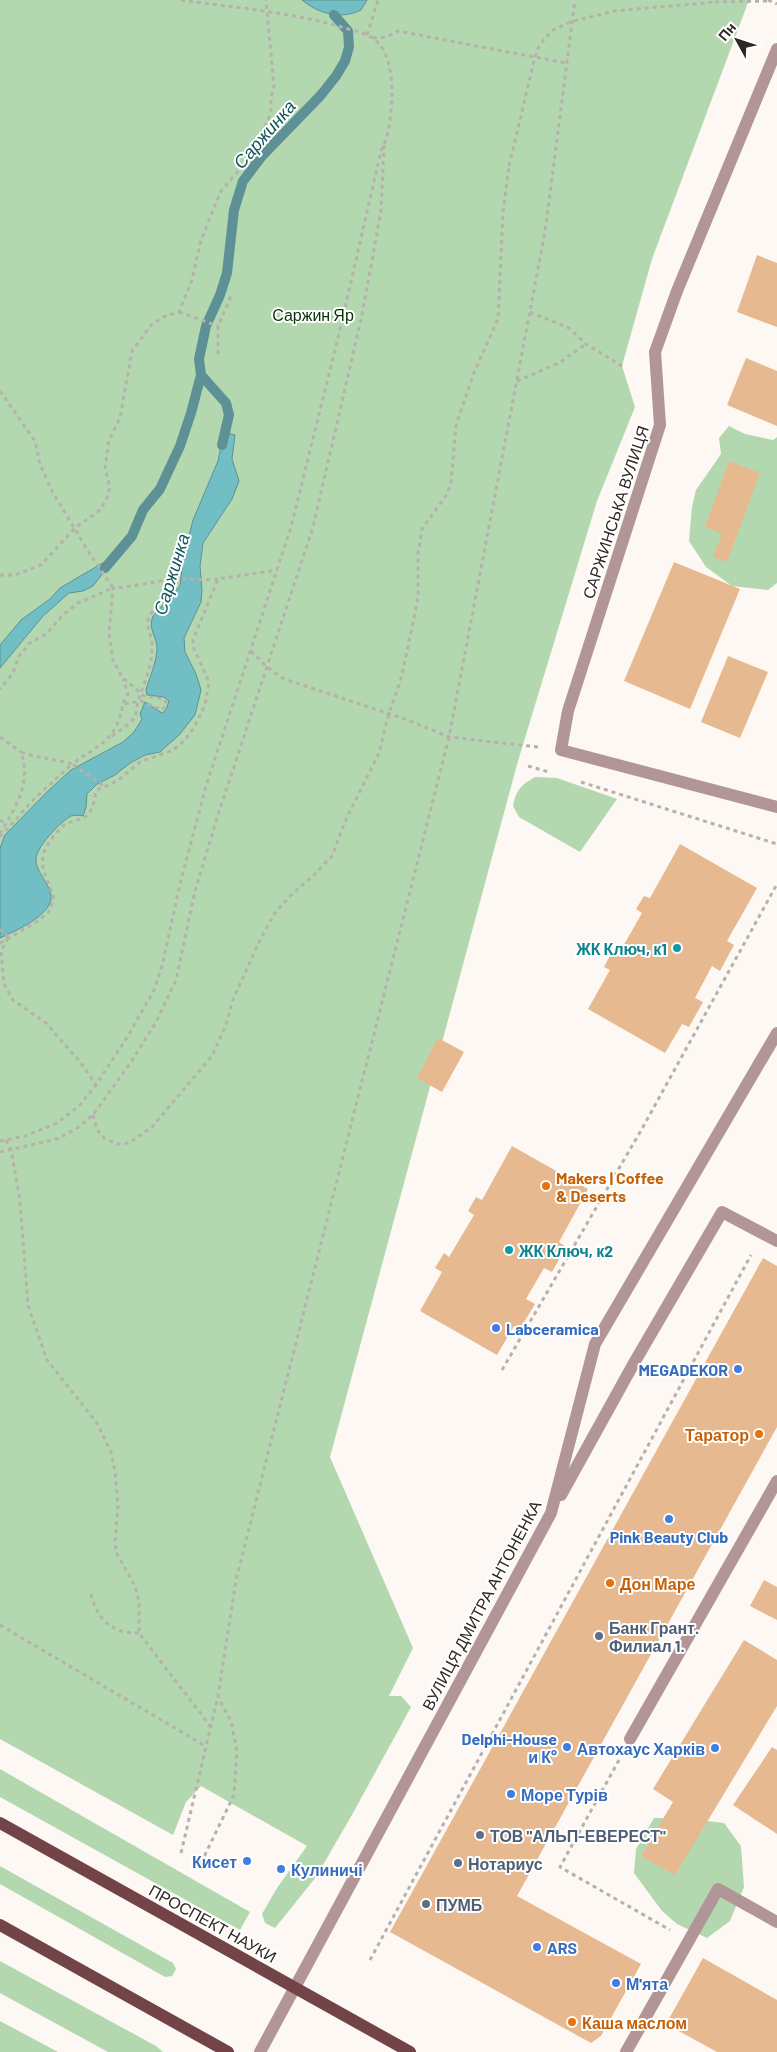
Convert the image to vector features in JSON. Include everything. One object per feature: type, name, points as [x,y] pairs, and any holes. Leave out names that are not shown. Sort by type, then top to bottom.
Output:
[{"type":"main road","name":"ПРОСПЕКТ НАУКИ","points":[[0,1822],[410,2052]]},
{"type":"main road","points":[[0,1924],[228,2052]]},
{"type":"street","name":"САРЖИНСЬКА ВУЛИЦЯ","points":[[561,750],[568,711],[660,425],[655,352],[677,291],[777,50]]},
{"type":"street","points":[[561,750],[777,807]]},
{"type":"street","name":"ВУЛИЦЯ ДМИТРА АНТОНЕНКА","points":[[260,2052],[551,1513],[594,1344],[777,1033]]},
{"type":"street","points":[[551,1513],[634,1363],[722,1212],[777,1241]]},
{"type":"street","points":[[630,1739],[777,1481]]},
{"type":"street","points":[[626,2052],[718,1889],[777,1922]]},
{"type":"path","points":[[0,1141],[25,1136],[57,1124],[79,1106],[96,1085],[128,1036],[154,990],[162,966],[180,884],[206,786],[290,527],[338,338],[368,202],[390,125],[392,85],[386,57],[382,48],[368,35],[301,16],[180,0]]},
{"type":"path","points":[[178,312],[192,280],[201,240],[221,191],[251,156],[271,112],[271,98],[274,86],[266,0]]},
{"type":"path","points":[[368,35],[378,0]]},
{"type":"path","points":[[181,1853],[218,1696],[236,1580],[449,737],[545,232],[575,0]]},
{"type":"path","points":[[93,1115],[98,1130],[105,1139],[117,1144],[128,1143],[152,1127],[212,1056],[226,1025],[232,1002],[274,914],[332,856],[347,817],[379,753],[389,713],[401,679],[418,596],[418,554],[422,529],[447,494],[451,483],[456,425],[475,370],[498,319],[504,212],[509,166],[534,57],[540,44],[553,30],[570,22],[614,11],[715,2],[768,0],[777,4]]},
{"type":"path","points":[[373,38],[387,37],[398,31],[566,63]]},
{"type":"path","points":[[0,1152],[57,1139],[93,1115],[131,1062],[156,1022],[176,980],[195,892],[205,857],[313,528],[362,315],[381,211],[384,145]]},
{"type":"path","points":[[218,354],[218,326],[231,296]]},
{"type":"path","points":[[0,576],[15,575],[41,565],[74,528],[100,510],[108,498],[110,487],[105,469],[109,440],[120,418],[132,350],[152,324],[163,317],[178,312],[218,326]]},
{"type":"path","points":[[530,312],[569,328],[586,344],[622,366]]},
{"type":"path","points":[[517,381],[558,363],[586,344]]},
{"type":"path","points":[[0,391],[35,442],[40,464],[52,490],[88,551],[113,588],[109,634],[113,660],[128,694],[122,704],[120,718],[112,736]]},
{"type":"path","points":[[0,688],[13,673],[19,656],[30,643],[46,634],[63,615],[78,604],[113,588],[130,588],[176,579],[210,580],[277,570]]},
{"type":"path","points":[[0,943],[48,913],[54,899],[41,855],[63,825],[83,819],[92,811],[97,790],[117,781],[140,762],[173,750],[184,741],[194,728],[205,705],[209,682],[194,649],[193,640],[218,578]]},
{"type":"path","points":[[0,835],[35,798],[72,764],[128,725],[135,716],[138,701],[148,676],[152,653],[152,643],[147,628],[150,616],[172,592],[177,583],[176,579]]},
{"type":"path","points":[[250,650],[267,667],[284,679],[389,713],[449,737],[561,750]]},
{"type":"path","points":[[122,677],[144,696],[164,699],[167,704],[162,710],[148,703],[138,701],[122,704]]},
{"type":"path","points":[[0,737],[21,752],[48,760],[72,764],[104,786]]},
{"type":"path","points":[[0,835],[13,813],[24,786],[24,762],[21,752]]},
{"type":"path","points":[[528,766],[556,774]]},
{"type":"path","points":[[574,780],[777,844]]},
{"type":"path","points":[[0,820],[6,824]]},
{"type":"path","points":[[502,1370],[643,1127],[777,884]]},
{"type":"path","points":[[0,929],[8,938]]},
{"type":"path","points":[[8,938],[1,951],[4,984],[13,1000],[46,1023],[81,1063],[96,1085]]},
{"type":"path","points":[[6,1140],[11,1149],[20,1201],[28,1305],[47,1360],[97,1423],[110,1452],[115,1471],[118,1505],[116,1552],[135,1586],[139,1601],[139,1633],[211,1728]]},
{"type":"path","points":[[370,1960],[763,1233]]},
{"type":"path","points":[[92,1594],[94,1605],[113,1628],[121,1633],[139,1633]]},
{"type":"path","points":[[0,1625],[207,1747]]},
{"type":"path","points":[[200,1862],[234,1795],[237,1751],[231,1721],[218,1696]]},
{"type":"path","points":[[630,1739],[560,1867],[688,1940]]},
{"type":"green space","name":"Саржин Яр","points":[[0,0],[749,0],[652,259],[622,366],[635,407],[597,501],[518,761],[330,1457],[413,1648],[389,1696],[401,1696],[411,1707],[316,1877],[275,1928],[265,1923],[262,1914],[277,1888],[307,1846],[201,1786],[186,1802],[173,1835],[0,1739]]},
{"type":"green space","points":[[729,426],[745,434],[773,440],[777,437],[777,583],[768,590],[732,586],[706,567],[689,541],[692,507],[696,490],[721,454],[719,438]]},
{"type":"green space","points":[[535,777],[557,778],[617,799],[580,852],[519,817],[513,806],[516,796],[523,785]]},
{"type":"green space","points":[[0,1769],[250,1912],[240,1930],[0,1797]]},
{"type":"green space","points":[[654,1818],[682,1818],[724,1823],[741,1846],[744,1887],[730,1921],[707,1938],[677,1924],[662,1911],[634,1873],[636,1849]]},
{"type":"green space","points":[[0,1866],[173,1963],[176,1969],[172,1976],[165,1977],[0,1884]]},
{"type":"green space","points":[[0,1961],[156,2046],[163,2052],[108,2052],[0,1993]]},
{"type":"green space","points":[[0,2021],[58,2052],[0,2052]]},
{"type":"water","points":[[302,0],[367,0],[361,10],[346,15],[338,15],[323,12]]},
{"type":"water","points":[[224,432],[235,435],[232,459],[239,481],[232,499],[203,543],[200,566],[201,602],[184,638],[185,652],[196,674],[201,690],[195,715],[179,735],[160,752],[145,755],[130,763],[115,775],[97,784],[87,794],[83,816],[71,816],[49,835],[40,849],[36,860],[39,871],[50,892],[50,903],[35,919],[0,938],[0,848],[5,835],[71,770],[123,742],[134,732],[142,719],[140,714],[145,702],[162,713],[166,710],[169,701],[164,697],[147,695],[146,689],[157,650],[151,621],[153,616],[180,586],[183,559],[193,520],[218,461]]},
{"type":"water","points":[[118,554],[93,586],[83,591],[69,593],[43,616],[0,668],[0,645],[21,620],[50,599],[60,588]]},
{"type":"building","points":[[757,255],[777,263],[777,327],[737,312]]},
{"type":"building","points":[[746,358],[777,371],[777,426],[727,405]]},
{"type":"building","points":[[729,461],[760,473],[727,562],[713,557],[722,534],[705,527]]},
{"type":"building","points":[[674,562],[740,589],[690,709],[624,681]]},
{"type":"building","points":[[728,656],[768,672],[740,738],[701,722]]},
{"type":"building","name":"ЖК Ключ, к1","points":[[680,844],[757,888],[727,941],[734,945],[720,971],[712,966],[695,998],[703,1002],[689,1027],[682,1024],[665,1053],[588,1009],[610,970],[604,967],[612,952],[618,955],[642,913],[636,909],[644,896],[650,898]]},
{"type":"building","points":[[438,1038],[464,1052],[442,1092],[417,1078]]},
{"type":"building","name":"ЖК Ключ, к2","points":[[512,1146],[588,1189],[559,1242],[566,1247],[552,1272],[544,1268],[526,1299],[535,1304],[520,1329],[514,1326],[497,1355],[420,1311],[442,1272],[435,1268],[444,1253],[449,1257],[474,1215],[468,1211],[476,1197],[482,1200]]},
{"type":"building","points":[[763,1258],[777,1266],[777,1427],[517,1896],[641,1964],[601,2036],[591,2043],[390,1932]]},
{"type":"building","points":[[764,1580],[777,1587],[777,1620],[750,1606]]},
{"type":"building","name":"Автохаус Харків","points":[[744,1640],[777,1660],[777,1706],[675,1875],[641,1856],[673,1802],[653,1789]]},
{"type":"building","points":[[772,1747],[777,1750],[777,1834],[733,1805]]},
{"type":"building","points":[[703,1958],[777,2000],[777,2052],[717,2052],[666,2024]]},
{"type":"waterway","name":"Саржинка","points":[[222,445],[229,415],[226,403],[201,375],[199,359],[206,326],[220,295],[227,273],[234,210],[243,181],[262,156],[321,95],[345,61],[349,47],[348,31],[334,15]]},
{"type":"waterway","name":"Саржинка","points":[[105,568],[132,536],[143,510],[160,489],[180,446],[201,375]]},
{"type":"place","name":"ЖК Ключ, к1","points":[[677,948]]},
{"type":"place","name":"Makers | Coffee & Deserts","points":[[546,1186]]},
{"type":"place","name":"ЖК Ключ, к2","points":[[509,1250]]},
{"type":"place","name":"Labceramica","points":[[496,1328]]},
{"type":"place","name":"MEGADEKOR","points":[[738,1369]]},
{"type":"place","name":"Таратор","points":[[759,1434]]},
{"type":"place","name":"Pink Beauty Club","points":[[669,1519]]},
{"type":"place","name":"Дон Маре","points":[[610,1583]]},
{"type":"place","name":"Банк Грант. Филиал 1.","points":[[599,1636]]},
{"type":"place","name":"Delphi-House и К°","points":[[567,1747]]},
{"type":"place","name":"Автохаус Харків","points":[[715,1748]]},
{"type":"place","name":"Море Турів","points":[[511,1794]]},
{"type":"place","name":"ТОВ \"АЛЬП-ЕВЕРЕСТ\"","points":[[480,1835]]},
{"type":"place","name":"Кисет","points":[[247,1861]]},
{"type":"place","name":"Нотариус","points":[[458,1863]]},
{"type":"place","name":"Кулиничі","points":[[281,1869]]},
{"type":"place","name":"ПУМБ","points":[[426,1904]]},
{"type":"place","name":"ARS","points":[[537,1947]]},
{"type":"place","name":"М'ята","points":[[616,1983]]},
{"type":"place","name":"Каша маслом","points":[[572,2022]]}]
